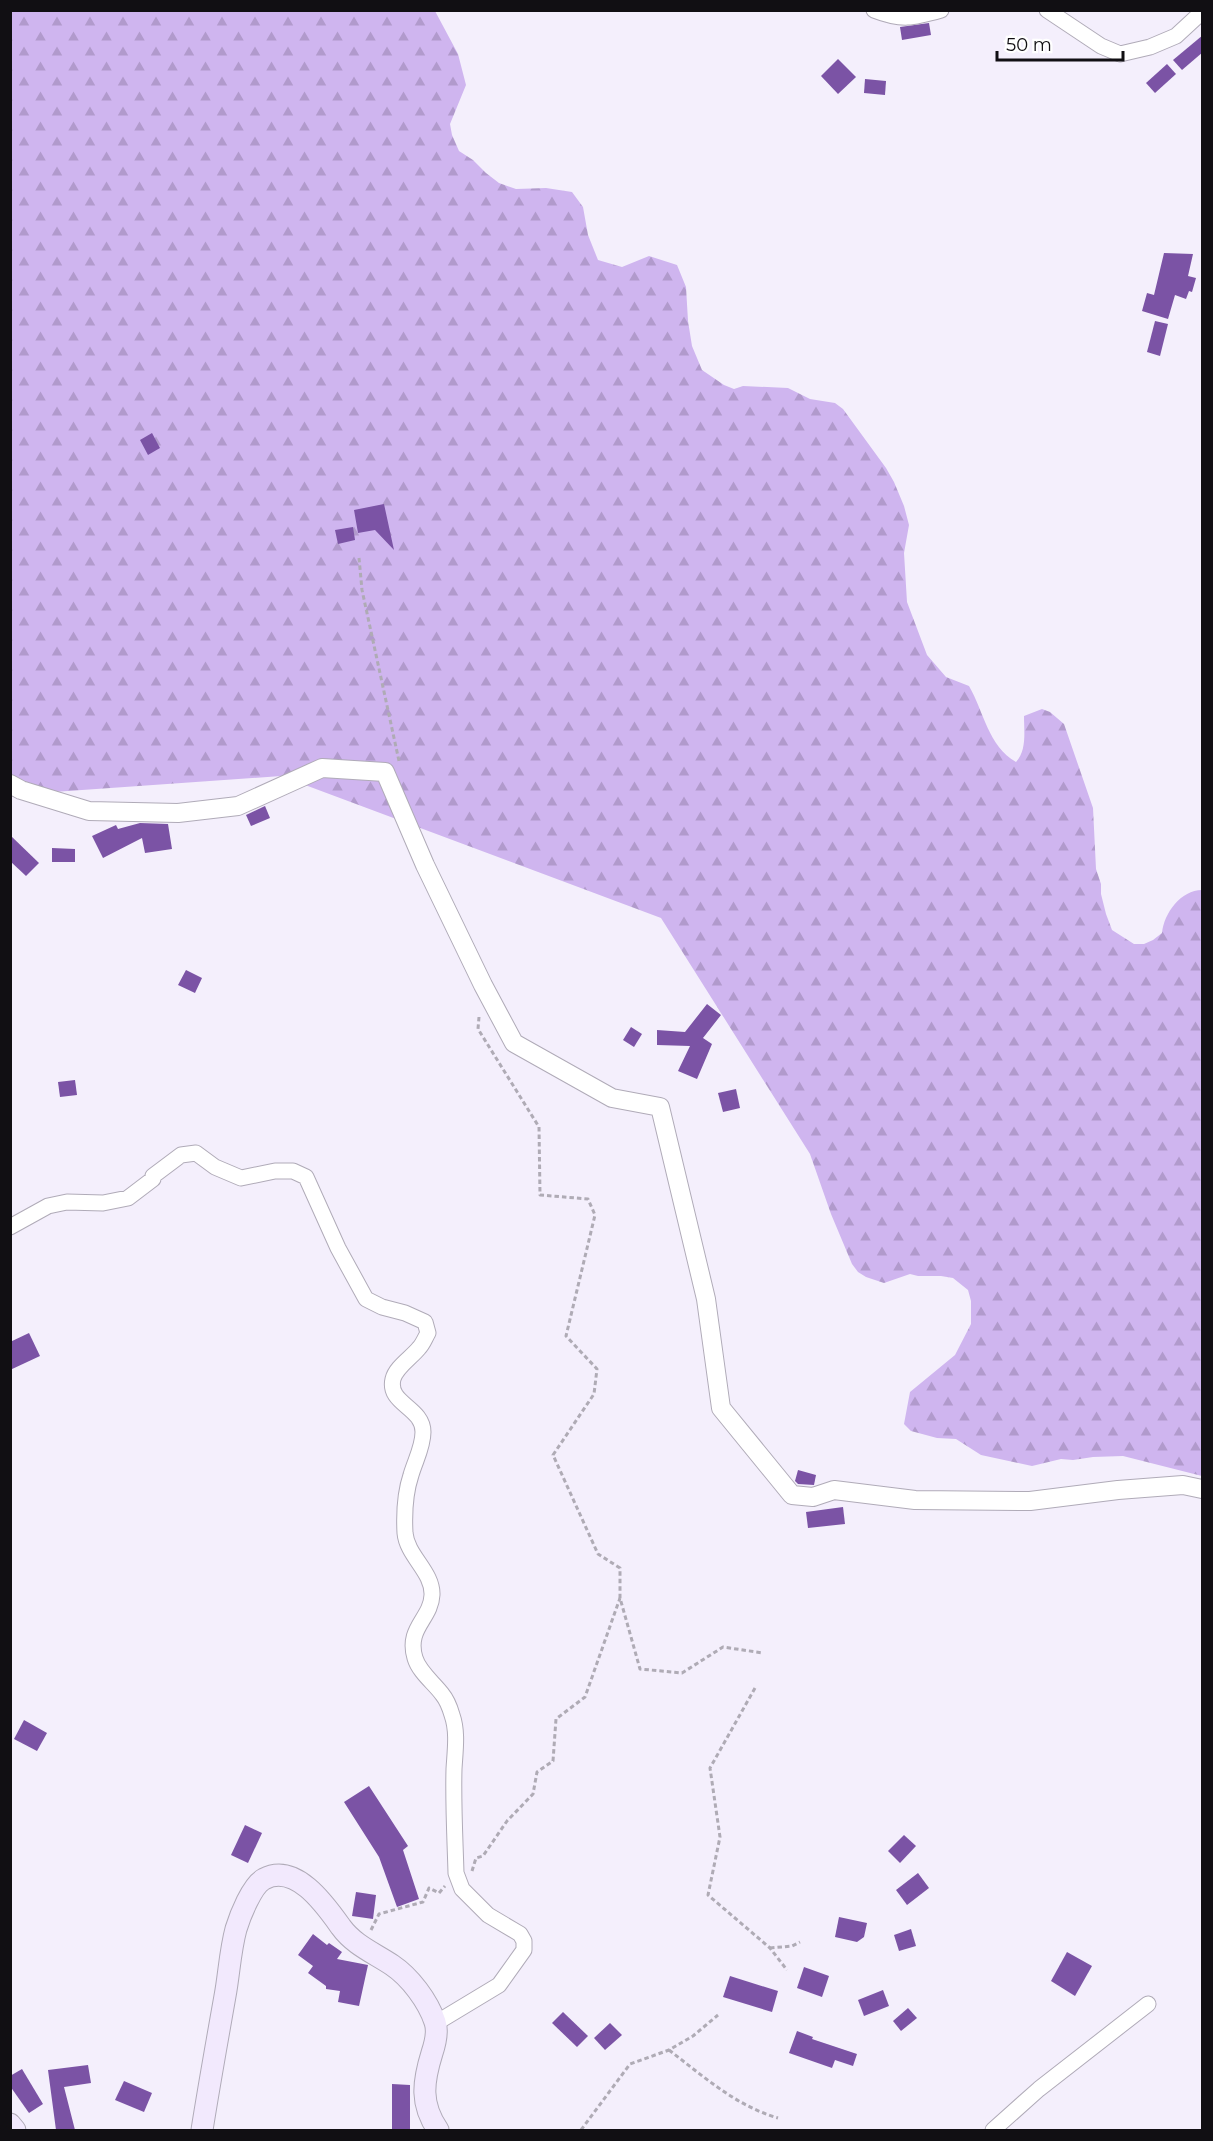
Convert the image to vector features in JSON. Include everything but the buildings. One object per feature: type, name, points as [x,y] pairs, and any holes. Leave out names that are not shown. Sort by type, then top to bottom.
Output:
[{"type":"main road","points":[[201,2130],[236,1929],[254,1889],[263,1879],[272,1876],[286,1876],[300,1881],[318,1897],[347,1935],[393,1965],[408,1978],[425,2002],[436,2023],[436,2042],[429,2062],[424,2103],[438,2130]]},
{"type":"main road","points":[[10,2124],[15,2130]]},
{"type":"street","points":[[874,10],[894,18],[917,17],[941,10]]},
{"type":"street","points":[[1047,10],[1101,46],[1120,54],[1150,47],[1176,36],[1203,12]]},
{"type":"street","points":[[10,784],[21,790],[89,811],[178,813],[238,806],[322,768],[385,772],[425,865],[514,1043],[612,1098],[660,1107],[706,1299],[722,1408],[792,1495],[813,1497],[834,1490],[915,1500],[1030,1501],[1183,1485],[1203,1489]]},
{"type":"street","points":[[10,1227],[48,1206],[68,1202],[103,1203],[128,1198],[181,1155],[196,1153],[215,1167],[241,1178],[275,1171],[292,1171],[306,1177],[338,1248],[366,1299],[425,1322],[428,1333],[421,1347],[400,1367],[393,1379],[393,1391],[400,1401],[417,1414],[423,1429],[421,1447],[410,1477],[404,1513],[405,1537],[415,1559],[428,1578],[432,1593],[430,1607],[414,1631],[415,1658],[444,1697],[453,1717],[456,1745],[454,1767],[456,1873],[462,1889],[488,1915],[520,1934],[524,1941],[524,1950],[499,1985],[436,2023]]},
{"type":"street","points":[[993,2130],[1039,2089],[1148,2004]]},
{"type":"path","points":[[359,558],[362,590],[401,771]]},
{"type":"path","points":[[483,985],[478,1029],[539,1127],[540,1195],[588,1199],[595,1215],[566,1336],[597,1369],[594,1394],[553,1455],[598,1554],[620,1568],[620,1598],[640,1670],[682,1672],[723,1647],[763,1653]]},
{"type":"path","points":[[363,1947],[379,1914],[423,1902],[429,1888],[439,1893],[456,1873],[473,1871],[476,1858],[483,1856],[507,1821],[533,1794],[537,1772],[553,1761],[556,1719],[585,1697],[620,1598]]},
{"type":"path","points":[[755,1688],[710,1768],[720,1837],[708,1895],[770,1948],[787,1970]]},
{"type":"path","points":[[770,1948],[792,1946],[800,1942]]},
{"type":"path","points":[[581,2130],[630,2064],[669,2050],[693,2037],[718,2015]]},
{"type":"path","points":[[669,2050],[717,2087],[757,2112],[778,2118]]},
{"type":"green space","points":[[11,11],[435,11],[458,54],[466,85],[450,124],[459,151],[499,183],[516,189],[546,188],[572,192],[583,207],[588,235],[598,260],[622,267],[649,256],[677,265],[686,287],[692,346],[702,370],[724,385],[734,389],[743,386],[788,388],[810,399],[835,403],[843,409],[886,468],[904,506],[909,525],[904,553],[907,602],[927,655],[946,677],[969,686],[993,738],[999,747],[1016,762],[1022,752],[1024,716],[1042,709],[1050,712],[1064,724],[1093,808],[1096,869],[1112,930],[1134,944],[1144,944],[1153,940],[1162,933],[1166,918],[1175,904],[1187,894],[1202,890],[1202,1476],[1123,1456],[1061,1459],[1032,1466],[981,1455],[956,1439],[937,1438],[911,1431],[904,1424],[910,1392],[955,1355],[971,1324],[971,1301],[968,1290],[953,1278],[941,1276],[910,1274],[884,1283],[858,1272],[852,1264],[831,1214],[810,1154],[661,918],[281,776],[11,795]]}]
